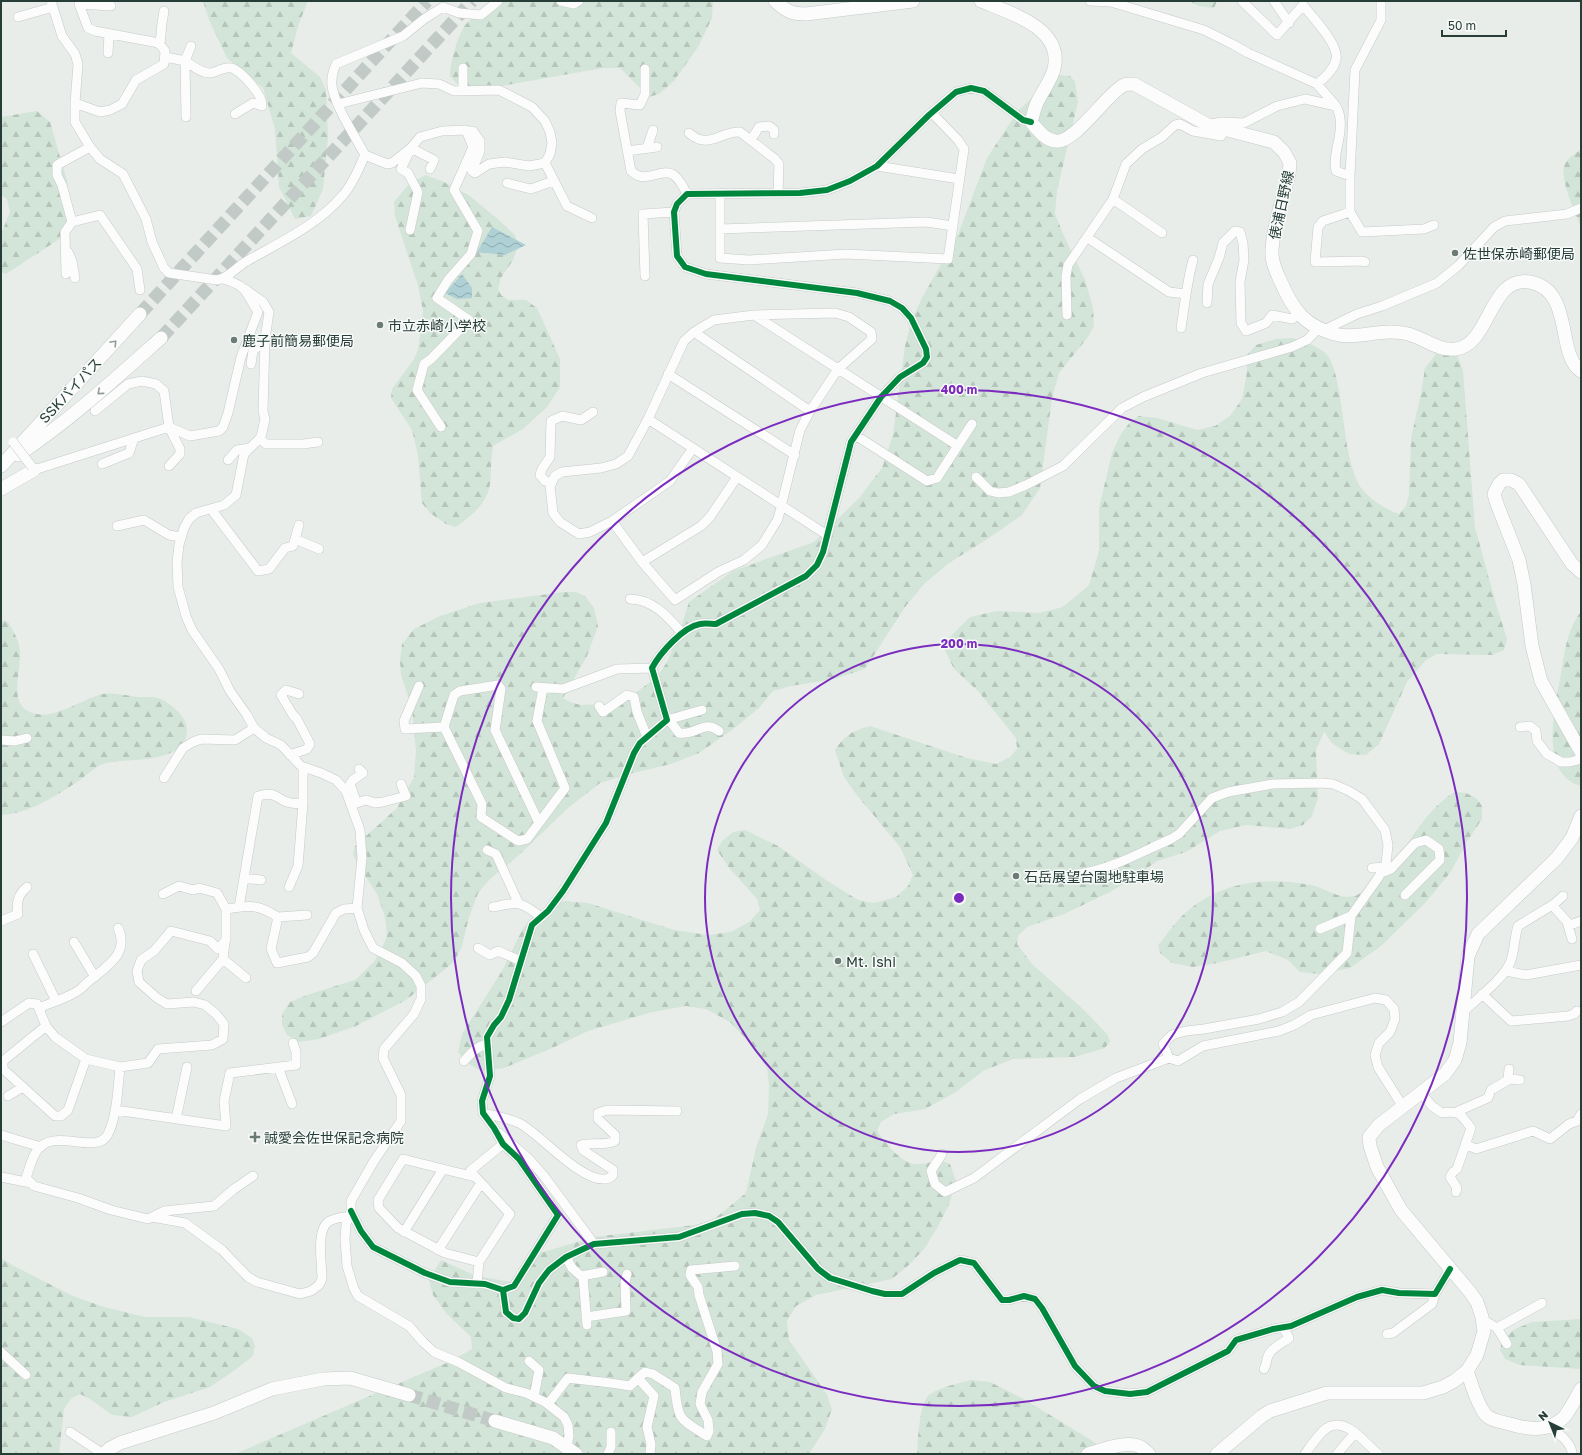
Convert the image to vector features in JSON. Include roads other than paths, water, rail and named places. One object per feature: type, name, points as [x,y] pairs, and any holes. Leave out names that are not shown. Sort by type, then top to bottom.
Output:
[{"type":"street","points":[[338,104],[422,83],[439,84],[454,91],[500,90],[532,107],[545,121],[550,132],[552,142],[550,154],[544,163],[529,166],[505,162],[489,164],[475,173],[472,171],[480,150],[480,141],[473,132],[466,130],[442,131],[420,137],[411,148],[392,163],[387,164],[365,155],[338,104],[332,86],[332,72],[336,64],[403,36],[424,19],[443,8],[459,13],[481,15],[498,1]]},
{"type":"street","points":[[561,1],[574,4],[579,1]]},
{"type":"street","points":[[781,3],[794,14],[806,14],[914,1]]},
{"type":"street","points":[[719,731],[711,726],[705,726],[686,734],[679,733],[668,720],[652,668],[657,658],[687,629],[700,624],[716,624],[806,576],[817,565],[823,552],[851,442],[881,397],[900,377],[923,363],[927,357],[926,349],[911,318],[902,308],[890,301],[857,293],[695,271],[685,267],[677,256],[674,212],[677,204],[687,194],[800,193],[827,190],[850,181],[877,166],[956,92],[971,88],[984,90],[1023,120],[1031,122],[1036,106],[1054,70],[1055,54],[1050,40],[1041,30],[1024,19],[981,1]]},
{"type":"street","points":[[1090,1],[1111,2],[1204,30],[1248,53],[1316,84],[1336,106],[1340,118],[1340,134],[1334,165],[1336,171],[1350,176]]},
{"type":"street","points":[[1242,1],[1276,36],[1305,3],[1333,43],[1336,59],[1330,72],[1316,84]]},
{"type":"street","points":[[1274,1],[1289,23]]},
{"type":"street","points":[[1381,1],[1380,20],[1355,70],[1350,176],[1350,212],[1362,232],[1424,229],[1434,225]]},
{"type":"street","points":[[75,103],[100,112],[110,110],[122,104],[136,80],[164,64],[166,57],[165,51],[158,43],[109,34],[88,28],[78,3],[111,6]]},
{"type":"street","points":[[18,17],[52,4],[62,36],[76,54],[78,64],[75,122],[90,147],[100,159],[123,174],[146,219],[152,242],[164,268],[169,273],[216,280],[223,279],[237,283],[264,302],[269,312],[265,339],[263,411],[265,419],[261,437],[244,454],[236,495],[224,505],[196,512],[189,519],[184,528],[179,545],[177,568],[178,586],[186,616],[192,630],[219,669],[230,691],[247,714],[254,728],[266,738],[281,746],[303,767],[336,780],[346,791],[354,804]]},
{"type":"street","points":[[160,45],[164,11]]},
{"type":"street","points":[[108,53],[109,34]]},
{"type":"street","points":[[186,117],[185,61],[191,46]]},
{"type":"street","points":[[166,57],[185,61],[204,72],[210,73],[232,68],[241,74],[263,101],[262,106],[253,103],[235,114]]},
{"type":"street","points":[[463,68],[463,91]]},
{"type":"street","points":[[645,69],[640,80],[645,94],[640,105],[621,103],[620,111],[626,151],[631,171],[640,177],[652,176],[667,172],[672,174],[676,176],[687,194]]},
{"type":"street","name":"俵浦日野線","points":[[1031,122],[1046,138],[1057,142],[1066,139],[1116,91],[1126,84],[1134,84],[1208,124],[1274,142],[1284,152],[1290,163],[1289,174],[1271,252],[1274,268],[1290,303],[1305,320],[1321,329],[1339,335],[1357,336],[1390,332],[1413,335],[1438,348],[1457,349],[1472,342],[1504,290],[1517,283],[1530,282],[1544,288],[1554,298],[1563,322],[1571,361],[1581,371]]},
{"type":"street","points":[[1208,124],[1222,122],[1244,123],[1277,106],[1305,99],[1336,106]]},
{"type":"street","points":[[720,193],[720,258],[749,260],[846,254],[948,259],[964,149],[958,140],[932,113]]},
{"type":"street","points":[[1067,314],[1066,276],[1068,265],[1088,238],[1113,198],[1126,164],[1142,149],[1162,137],[1175,125],[1180,124],[1193,131],[1221,136],[1225,129]]},
{"type":"street","points":[[751,140],[759,127],[768,126],[774,130],[774,134]]},
{"type":"street","points":[[441,428],[417,390],[424,364],[431,359],[469,320],[437,298],[448,280],[471,254],[478,231],[454,190],[473,147],[466,130]]},
{"type":"street","points":[[647,148],[653,130]]},
{"type":"street","points":[[689,133],[694,138],[701,140],[715,139],[734,131],[740,132],[751,140],[763,154],[775,159],[779,164],[778,193]]},
{"type":"street","points":[[72,222],[62,185],[56,175],[57,165],[90,147]]},
{"type":"street","points":[[626,151],[657,147]]},
{"type":"street","points":[[411,148],[437,156],[430,169]]},
{"type":"street","points":[[410,230],[418,192],[408,173],[401,169],[411,148]]},
{"type":"street","points":[[223,279],[242,263],[309,226],[331,209],[345,194],[365,155]]},
{"type":"street","points":[[544,163],[567,206],[592,218]]},
{"type":"street","points":[[877,166],[959,179]]},
{"type":"street","points":[[507,183],[531,188],[553,181]]},
{"type":"street","points":[[1113,198],[1162,233]]},
{"type":"street","points":[[976,477],[990,491],[998,493],[1010,492],[1026,485],[1063,466],[1122,408],[1142,397],[1202,373],[1292,347],[1307,340],[1321,329],[1357,314],[1382,306],[1436,283],[1459,265],[1494,227],[1505,221],[1567,214],[1581,208]]},
{"type":"street","points":[[645,276],[643,214],[674,212]]},
{"type":"street","points":[[1350,212],[1323,221],[1318,227],[1315,262],[1362,260],[1365,262]]},
{"type":"street","points":[[66,274],[65,232],[72,222],[100,215],[136,268],[140,290]]},
{"type":"street","points":[[720,229],[926,222],[953,226]]},
{"type":"street","points":[[1207,303],[1208,284],[1219,258],[1223,243],[1235,231],[1240,232],[1243,243],[1244,260],[1240,282],[1241,323],[1246,331],[1266,323],[1272,315],[1292,319],[1299,313]]},
{"type":"street","points":[[1088,238],[1169,292],[1186,294]]},
{"type":"street","points":[[66,247],[72,261],[75,278]]},
{"type":"street","points":[[1181,328],[1193,260]]},
{"type":"street","points":[[1,489],[33,468],[169,427],[190,436],[219,431],[223,427],[228,413],[241,357],[258,312],[245,289]]},
{"type":"street","points":[[612,521],[642,562],[675,600],[718,572],[744,560],[762,545],[778,518],[795,455],[800,430],[810,411],[838,369],[872,340],[871,332],[849,317],[835,313],[754,315],[714,320],[694,332],[684,341],[648,419],[628,456],[616,464],[601,468],[562,472],[555,476],[550,486],[553,513],[560,522],[579,534],[590,532],[612,521],[670,481],[693,448]]},
{"type":"street","name":"SSKバイパス","points":[[2,465],[140,314]]},
{"type":"street","points":[[754,315],[958,446]]},
{"type":"street","points":[[694,332],[810,411]]},
{"type":"street","points":[[2,465],[40,440],[79,410],[161,338]]},
{"type":"street","points":[[251,364],[253,351],[265,339]]},
{"type":"street","points":[[668,374],[795,455]]},
{"type":"street","points":[[95,411],[128,384],[142,381],[156,384],[164,391],[169,427],[180,448],[180,454],[169,466]]},
{"type":"street","points":[[552,483],[545,481],[540,475],[550,457],[551,421],[562,416],[581,420],[593,412]]},
{"type":"street","points":[[648,419],[827,535]]},
{"type":"street","points":[[855,435],[927,480],[937,478],[972,424]]},
{"type":"street","points":[[102,464],[129,453],[134,438]]},
{"type":"street","points":[[260,439],[266,444],[303,444],[318,442]]},
{"type":"street","points":[[13,442],[33,468]]},
{"type":"street","points":[[228,460],[237,450],[250,448]]},
{"type":"street","points":[[642,562],[705,522],[737,477]]},
{"type":"street","points":[[1581,572],[1572,564],[1520,484],[1511,480],[1503,480],[1499,484],[1494,494],[1519,560],[1524,584],[1532,646],[1542,681],[1581,752]]},
{"type":"street","points":[[212,508],[258,571],[269,569],[285,548],[293,546],[299,524]]},
{"type":"street","points":[[118,526],[144,520],[169,535],[181,537]]},
{"type":"street","points":[[295,539],[319,549]]},
{"type":"street","points":[[630,599],[640,600],[662,610],[682,633]]},
{"type":"street","points":[[539,823],[496,730],[501,689],[498,684],[460,691],[454,695],[444,727],[482,804],[481,817],[518,841],[527,839],[539,823],[565,788],[537,721],[539,687],[564,689],[617,669],[652,668]]},
{"type":"street","points":[[415,689],[404,721],[405,729],[444,727]]},
{"type":"street","points":[[290,755],[307,749],[310,744],[297,719],[281,695],[286,690],[299,694]]},
{"type":"street","points":[[603,712],[627,695],[634,697],[637,712],[647,737]]},
{"type":"street","points":[[350,1214],[373,1247],[425,1273],[450,1282],[485,1284],[503,1290],[514,1286],[558,1214],[519,1159],[503,1144],[483,1113],[482,1101],[490,1076],[488,1037],[494,1024],[501,1017],[509,1000],[532,926],[563,890],[606,823],[634,753],[640,743],[668,720],[702,710]]},
{"type":"street","points":[[1520,727],[1530,726],[1536,731],[1537,741],[1547,754],[1561,762],[1570,762],[1581,759]]},
{"type":"street","points":[[164,778],[183,748],[193,742],[201,739],[235,740],[254,728]]},
{"type":"street","points":[[1,740],[27,738]]},
{"type":"street","points":[[289,887],[298,866],[304,802],[303,767]]},
{"type":"street","points":[[359,769],[363,773],[350,784],[360,830],[362,858],[357,908],[364,930],[373,948],[402,963],[416,976],[421,986],[421,999],[414,1014],[384,1049],[383,1058],[401,1095],[401,1121],[374,1161],[351,1201],[350,1214],[346,1224],[344,1240],[347,1266],[354,1289],[358,1296],[409,1326],[434,1352],[458,1362],[506,1388],[526,1393],[548,1404],[564,1417],[568,1425],[571,1452]]},
{"type":"street","points":[[1032,874],[1078,874],[1112,866],[1179,834],[1212,798],[1228,792],[1273,784],[1322,783],[1333,784],[1362,799],[1385,830],[1388,845],[1386,864],[1351,916],[1347,953],[1299,1002],[1282,1012],[1259,1019],[1186,1031],[1172,1035],[1163,1044],[1169,1058]]},
{"type":"street","points":[[354,804],[366,800],[374,803],[383,802],[406,796],[402,784]]},
{"type":"street","points":[[239,907],[258,796],[266,794],[275,795],[289,803],[304,802]]},
{"type":"street","points":[[1221,1453],[1262,1416],[1270,1411],[1327,1392],[1423,1393],[1443,1387],[1454,1381],[1467,1371],[1477,1355],[1484,1332],[1477,1302],[1401,1210],[1377,1167],[1370,1146],[1369,1137],[1373,1131],[1403,1106],[1445,1074],[1455,1060],[1460,1043],[1468,956],[1478,934],[1557,858],[1572,838],[1581,816]]},
{"type":"street","points":[[1372,868],[1382,870],[1391,869],[1415,843],[1426,840],[1439,849],[1440,860],[1405,895]]},
{"type":"street","points":[[487,850],[496,854],[518,902],[531,909],[541,917]]},
{"type":"street","points":[[244,878],[261,880]]},
{"type":"street","points":[[163,894],[179,886],[193,890],[199,888],[217,893],[226,909],[226,940],[223,959],[196,991]]},
{"type":"street","points":[[1,921],[18,914],[16,907],[22,891],[27,887]]},
{"type":"street","points":[[1463,1012],[1506,971],[1514,949],[1514,938],[1518,926],[1552,905],[1563,896]]},
{"type":"street","points":[[493,907],[518,902]]},
{"type":"street","points":[[1552,905],[1570,925],[1581,921]]},
{"type":"street","points":[[226,909],[257,906],[278,917],[307,916]]},
{"type":"street","points":[[278,917],[270,933],[271,949],[277,962],[308,957],[313,953],[336,913],[357,908]]},
{"type":"street","points":[[1320,929],[1351,916]]},
{"type":"street","points":[[1567,922],[1572,939]]},
{"type":"street","points":[[39,1008],[79,991],[105,969],[118,954],[122,945],[122,936],[118,928]]},
{"type":"street","points":[[2,1019],[29,1003],[37,1004],[46,1026],[55,1037],[86,1059],[120,1067],[148,1063],[158,1049],[212,1045],[223,1039],[224,1024],[216,1014],[205,1005],[194,1002],[166,1004],[139,982],[137,971],[141,960],[154,952],[171,931],[210,940],[218,950],[226,940]]},
{"type":"street","points":[[74,942],[95,977]]},
{"type":"street","points":[[478,948],[490,955],[498,951],[521,961]]},
{"type":"street","points":[[33,954],[56,1000]]},
{"type":"street","points":[[223,959],[246,978]]},
{"type":"street","points":[[1506,971],[1526,975],[1581,965]]},
{"type":"street","points":[[1482,994],[1511,1021],[1568,1016],[1577,1012]]},
{"type":"street","points":[[942,1154],[932,1171],[935,1184],[945,1192],[974,1178],[1080,1099],[1116,1078],[1169,1058],[1178,1061],[1203,1046],[1279,1031],[1294,1025],[1311,1015],[1375,998],[1386,1000],[1394,1009],[1395,1019],[1390,1032],[1378,1043],[1375,1055],[1378,1067],[1403,1106]]},
{"type":"street","points":[[46,1026],[3,1061],[2,1067],[55,1116],[61,1116],[68,1110],[86,1059]]},
{"type":"street","points":[[115,1110],[226,1126],[224,1101],[230,1073],[296,1065],[296,1052],[293,1043]]},
{"type":"street","points":[[464,1061],[475,1049],[481,1045],[488,1044]]},
{"type":"street","points":[[278,1066],[292,1104]]},
{"type":"street","points":[[120,1067],[115,1110],[108,1135],[101,1141],[92,1143],[60,1140],[42,1145],[36,1152],[26,1178],[34,1186],[148,1220],[164,1211],[214,1206],[234,1189],[253,1176]]},
{"type":"street","points":[[176,1119],[186,1068]]},
{"type":"street","points":[[1508,1069],[1508,1080]]},
{"type":"street","points":[[1456,1112],[1488,1098],[1491,1090],[1508,1080],[1520,1080]]},
{"type":"street","points":[[8,1096],[23,1087]]},
{"type":"street","points":[[1421,1093],[1432,1106],[1442,1113],[1452,1111],[1459,1113],[1471,1128],[1457,1169],[1452,1172],[1450,1177],[1457,1188],[1456,1192]]},
{"type":"street","points":[[483,1113],[518,1123],[535,1135],[556,1154],[591,1176],[606,1179],[613,1176],[612,1170],[583,1150],[581,1145],[589,1143],[609,1144],[615,1141],[615,1136],[598,1119],[598,1113],[607,1110],[677,1111]]},
{"type":"street","points":[[1465,1144],[1476,1149],[1532,1131],[1550,1139],[1569,1124],[1577,1121],[1581,1114]]},
{"type":"street","points":[[494,1129],[529,1159],[544,1176],[594,1244]]},
{"type":"street","points":[[1,1135],[40,1147]]},
{"type":"street","points":[[478,1284],[479,1262],[510,1214],[470,1171],[503,1144]]},
{"type":"street","points":[[478,1180],[403,1159],[378,1200],[379,1208],[398,1228],[404,1232],[445,1253],[479,1262]]},
{"type":"street","points":[[404,1232],[443,1169]]},
{"type":"street","points":[[1,1177],[31,1183]]},
{"type":"street","points":[[438,1250],[478,1180]]},
{"type":"street","points":[[503,1290],[506,1312],[513,1318],[519,1319],[525,1313],[539,1283],[549,1270],[566,1257],[594,1244],[679,1237],[742,1214],[755,1213],[769,1216],[778,1222],[818,1268],[830,1278],[885,1294],[902,1294],[934,1272],[960,1260],[974,1263],[1002,1300],[1009,1300],[1024,1296],[1035,1299],[1042,1308],[1075,1366],[1094,1386],[1105,1391],[1130,1394],[1147,1392],[1228,1351],[1236,1340],[1291,1326],[1357,1298],[1382,1290],[1399,1293],[1434,1294]]},
{"type":"street","points":[[152,1217],[185,1223],[222,1250],[248,1277],[257,1282],[300,1294],[311,1292],[319,1285],[322,1279],[320,1235],[323,1226],[329,1221],[350,1214]]},
{"type":"street","points":[[566,1257],[572,1268],[581,1276],[603,1272]]},
{"type":"street","points":[[548,1404],[568,1378],[630,1386],[645,1372],[653,1374],[675,1388],[679,1416],[685,1422],[707,1436],[709,1431],[708,1420],[700,1404],[702,1392],[718,1364],[717,1351],[699,1295],[698,1287],[690,1275],[691,1270],[735,1266]]},
{"type":"street","points":[[1387,1334],[1393,1333],[1432,1304],[1434,1294],[1450,1269]]},
{"type":"street","points":[[583,1276],[586,1321],[626,1311],[625,1282],[627,1274]]},
{"type":"street","points":[[1497,1328],[1542,1304]]},
{"type":"street","points":[[1482,1319],[1497,1328],[1507,1344]]},
{"type":"street","points":[[1264,1369],[1268,1362],[1270,1352],[1289,1338],[1283,1327]]},
{"type":"street","points":[[1,1352],[26,1375]]},
{"type":"street","points":[[529,1361],[539,1370],[534,1397]]},
{"type":"street","points":[[1467,1371],[1479,1402],[1490,1419],[1536,1429],[1549,1427],[1564,1416],[1581,1389]]},
{"type":"street","points":[[70,1432],[103,1454],[120,1443],[214,1413],[272,1389],[316,1380],[350,1378],[409,1395]]},
{"type":"street","points":[[638,1378],[654,1396],[647,1427],[651,1444],[650,1454]]},
{"type":"street","points":[[495,1421],[553,1438],[571,1452]]},
{"type":"street","points":[[1305,1454],[1326,1428],[1337,1424],[1345,1426],[1355,1433],[1378,1454]]},
{"type":"street","points":[[1549,1427],[1562,1436],[1570,1445],[1572,1452]]},
{"type":"street","points":[[608,1454],[611,1448],[611,1432]]},
{"type":"street","points":[[1337,1454],[1355,1433]]},
{"type":"street","points":[[1088,1454],[1122,1445],[1133,1444],[1141,1447],[1149,1454]]},
{"type":"water","points":[[492,227],[526,245],[505,255],[477,252]]},
{"type":"water","points":[[462,274],[472,288],[472,298],[457,299],[445,293]]},
{"type":"tunnel","points":[[140,314],[427,1]]},
{"type":"tunnel","points":[[161,338],[472,1]]},
{"type":"tunnel","points":[[409,1395],[495,1421]]},
{"type":"place","name":"佐世保赤崎郵便局","points":[[1455,253]]},
{"type":"place","name":"市立赤崎小学校","points":[[380,325]]},
{"type":"place","name":"鹿子前簡易郵便局","points":[[234,340]]},
{"type":"place","name":"石岳展望台園地駐車場","points":[[1016,876]]},
{"type":"place","name":"Mt. Ishi","points":[[838,961]]},
{"type":"place","name":"誠愛会佐世保記念病院","points":[[255,1137]]}]
